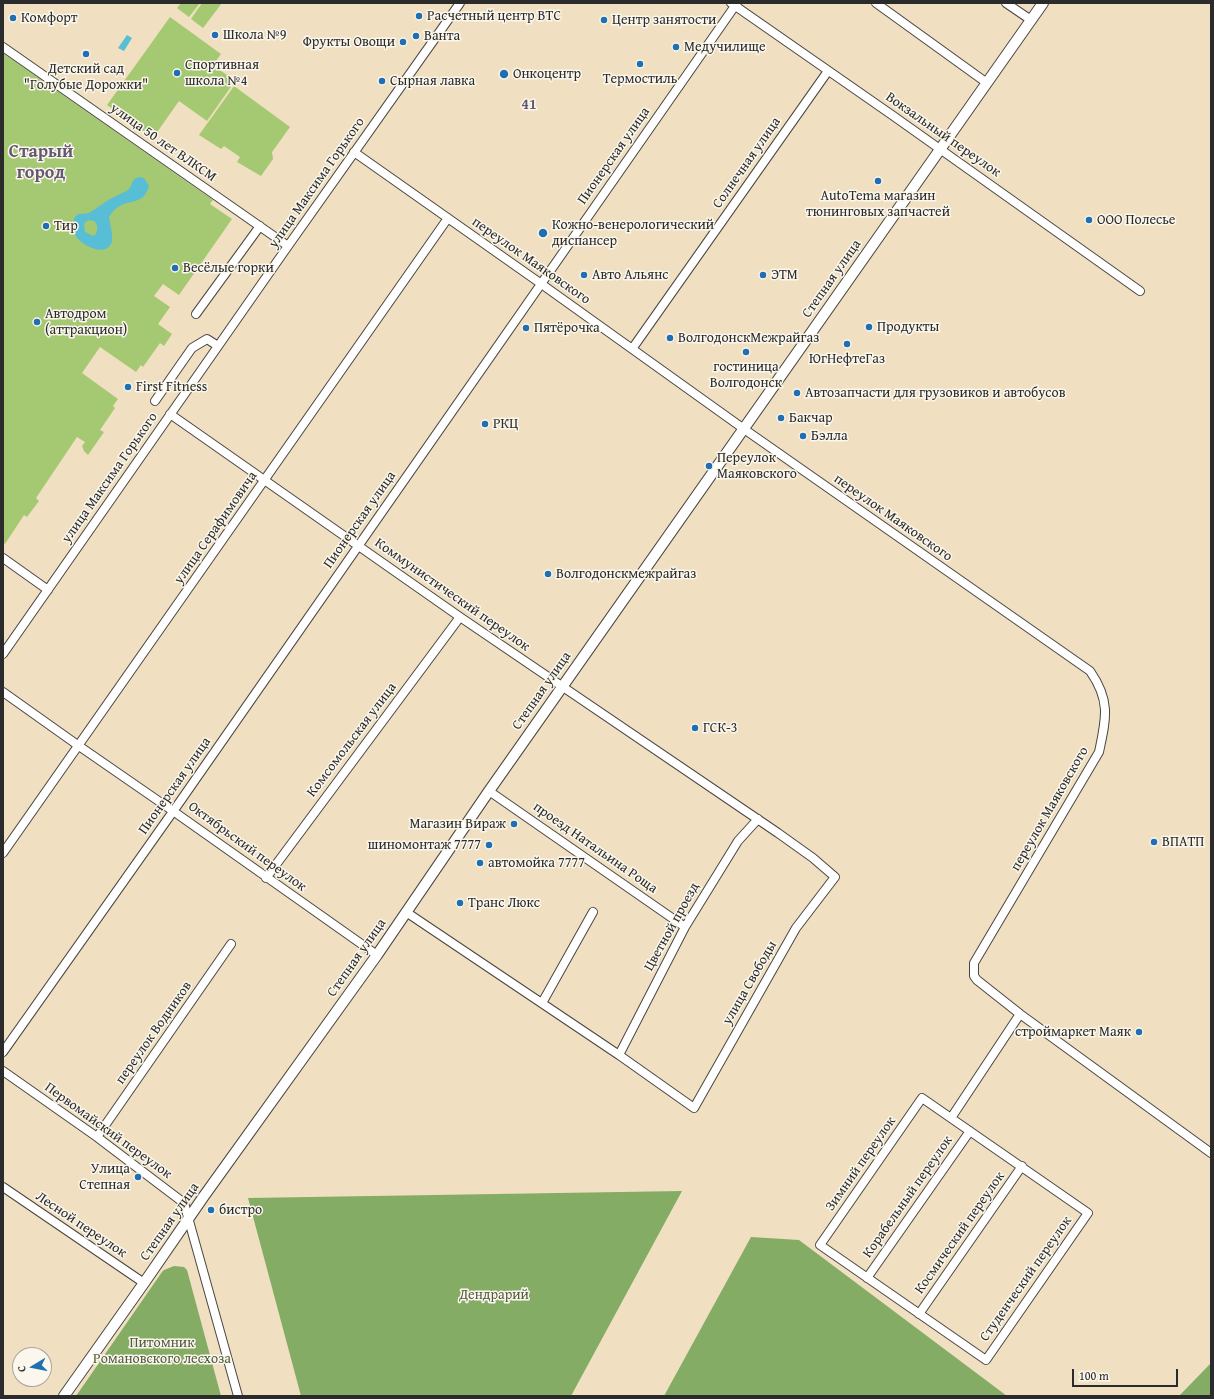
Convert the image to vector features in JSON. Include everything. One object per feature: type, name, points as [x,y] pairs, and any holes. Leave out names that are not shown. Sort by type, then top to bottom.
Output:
[{"type":"main road","name":"Степная улица","points":[[64,1396],[188,1218],[377,955],[489,790],[1044,3]]},
{"type":"street","name":"улица Максима Горького","points":[[3,654],[170,414],[460,3]]},
{"type":"street","points":[[876,3],[987,83]]},
{"type":"street","points":[[1006,3],[1031,20]]},
{"type":"street","name":"Вокзальный переулок","points":[[734,4],[1140,290]]},
{"type":"street","name":"Пионерская улица","points":[[3,1052],[358,546],[734,4]]},
{"type":"street","name":"улица 50 лет ВЛКСМ","points":[[3,47],[288,246]]},
{"type":"street","name":"Солнечная улица","points":[[632,349],[828,71]]},
{"type":"street","name":"переулок Маяковского","points":[[354,152],[744,429],[1090,671],[1099,684],[1104,697],[1104,727],[1099,752],[974,963],[974,976],[1020,1014],[1211,1153]]},
{"type":"street","name":"улица Серафимовича","points":[[3,853],[448,218]]},
{"type":"street","points":[[196,314],[260,226]]},
{"type":"street","points":[[155,401],[192,348],[207,339],[218,346]]},
{"type":"street","name":"Коммунистический переулок","points":[[170,414],[460,617],[758,819],[814,858],[835,877]]},
{"type":"street","points":[[3,558],[48,590]]},
{"type":"street","name":"Комсомольская улица","points":[[266,878],[460,617]]},
{"type":"street","name":"Октябрьский переулок","points":[[3,692],[377,955]]},
{"type":"street","name":"проезд Натальина Роща","points":[[489,790],[685,927]]},
{"type":"street","name":"Цветной проезд","points":[[619,1055],[685,927],[738,841],[758,819]]},
{"type":"street","name":"улица Свободы","points":[[619,1055],[694,1108],[796,928],[835,877]]},
{"type":"street","points":[[406,912],[619,1055]]},
{"type":"street","points":[[542,1003],[593,912]]},
{"type":"street","name":"переулок Водников","points":[[97,1137],[231,944]]},
{"type":"street","points":[[1020,1014],[951,1118],[1022,1166]]},
{"type":"street","name":"Первомайский переулок","points":[[3,1072],[97,1137],[184,1203],[238,1396]]},
{"type":"street","name":"Зимний переулок","points":[[867,1278],[820,1245],[922,1098],[951,1118]]},
{"type":"street","name":"Корабельный переулок","points":[[867,1278],[970,1131]]},
{"type":"street","name":"Студенческий переулок","points":[[919,1314],[986,1360],[1088,1213],[1022,1166]]},
{"type":"street","name":"Космический переулок","points":[[919,1314],[1022,1166]]},
{"type":"street","name":"Лесной переулок","points":[[3,1187],[144,1283]]},
{"type":"street","points":[[867,1278],[919,1314]]},
{"type":"green space","points":[[181,3],[200,3],[189,17],[177,8]]},
{"type":"green space","points":[[202,3],[222,3],[203,28],[191,19]]},
{"type":"green space","name":"Спортивная школа №4","points":[[170,17],[221,54],[213,65],[235,81],[207,121],[179,101],[153,138],[107,105]]},
{"type":"green space","points":[[3,53],[213,200],[210,204],[232,219],[179,295],[163,284],[154,296],[170,307],[158,324],[172,334],[164,346],[160,343],[143,367],[141,365],[136,372],[100,347],[82,373],[118,399],[113,406],[115,408],[100,430],[104,432],[88,455],[82,446],[85,442],[77,437],[36,498],[39,501],[27,517],[24,515],[5,544],[3,542]]},
{"type":"green space","points":[[234,86],[290,127],[272,152],[273,159],[261,176],[237,162],[240,157],[224,146],[221,149],[199,135]]},
{"type":"green space","name":"Дендрарий","points":[[682,1191],[571,1396],[301,1396],[248,1198]]},
{"type":"green space","points":[[751,1237],[799,1240],[1007,1396],[664,1396]]},
{"type":"green space","name":"Питомник Романовского лесхоза","points":[[174,1266],[184,1267],[187,1270],[221,1396],[76,1396],[162,1272]]},
{"type":"green space","points":[[1211,1363],[1211,1396],[1179,1396]]},
{"type":"water","points":[[127,35],[132,38],[124,51],[118,48]]},
{"type":"water","points":[[137,178],[144,178],[149,186],[147,192],[138,200],[118,207],[109,217],[112,241],[109,247],[99,250],[80,241],[76,237],[74,231],[75,217],[80,214],[89,213],[110,199],[128,190],[133,180]],"holes":[[[89,220],[94,221],[97,228],[96,234],[93,236],[85,232],[84,226],[85,222]]]},
{"type":"place","name":"Расчетный центр ВТС","points":[[419,16]]},
{"type":"place","name":"Комфорт","points":[[13,18]]},
{"type":"place","name":"Центр занятости","points":[[604,20]]},
{"type":"place","name":"Школа №9","points":[[215,35]]},
{"type":"place","name":"Ванта","points":[[416,36]]},
{"type":"place","name":"Фрукты Овощи","points":[[403,42]]},
{"type":"place","name":"Медучилище","points":[[676,47]]},
{"type":"place","name":"Детский сад \"Голубые Дорожки\"","points":[[86,54]]},
{"type":"place","name":"Термостиль","points":[[640,64]]},
{"type":"place","name":"Спортивная школа №4","points":[[177,73]]},
{"type":"place","name":"Онкоцентр","points":[[504,74]]},
{"type":"place","name":"Сырная лавка","points":[[382,81]]},
{"type":"place","name":"AutoTema магазин тюнинговых запчастей","points":[[878,181]]},
{"type":"place","name":"ООО Полесье","points":[[1089,220]]},
{"type":"place","name":"Тир","points":[[46,226]]},
{"type":"place","name":"Кожно-венерологический диспансер","points":[[543,233]]},
{"type":"place","name":"Весёлые горки","points":[[175,268]]},
{"type":"place","name":"Авто Альянс","points":[[584,275]]},
{"type":"place","name":"ЭТМ","points":[[763,275]]},
{"type":"place","name":"Автодром (аттракцион)","points":[[37,322]]},
{"type":"place","name":"Продукты","points":[[869,327]]},
{"type":"place","name":"Пятёрочка","points":[[526,328]]},
{"type":"place","name":"ВолгодонскМежрайгаз","points":[[670,338]]},
{"type":"place","name":"ЮгНефтеГаз","points":[[847,344]]},
{"type":"place","name":"гостиница Волгодонск","points":[[746,352]]},
{"type":"place","name":"First Fitness","points":[[128,387]]},
{"type":"place","name":"Автозапчасти для грузовиков и автобусов","points":[[797,393]]},
{"type":"place","name":"Бакчар","points":[[781,418]]},
{"type":"place","name":"РКЦ","points":[[485,424]]},
{"type":"place","name":"Бэлла","points":[[803,436]]},
{"type":"place","name":"Переулок Маяковского","points":[[709,466]]},
{"type":"place","name":"Волгодонскмежрайгаз","points":[[548,574]]},
{"type":"place","name":"ГСК-3","points":[[695,728]]},
{"type":"place","name":"Магазин Вираж","points":[[514,824]]},
{"type":"place","name":"ВПАТП","points":[[1154,842]]},
{"type":"place","name":"шиномонтаж 7777","points":[[489,845]]},
{"type":"place","name":"автомойка 7777","points":[[480,863]]},
{"type":"place","name":"Транс Люкс","points":[[460,903]]},
{"type":"place","name":"строймаркет Маяк","points":[[1139,1032]]},
{"type":"place","name":"Улица Степная","points":[[138,1177]]},
{"type":"place","name":"бистро","points":[[211,1210]]},
{"type":"district","name":"41","points":[[529,105]]},
{"type":"district","name":"Старый город","points":[[41,162]]}]
